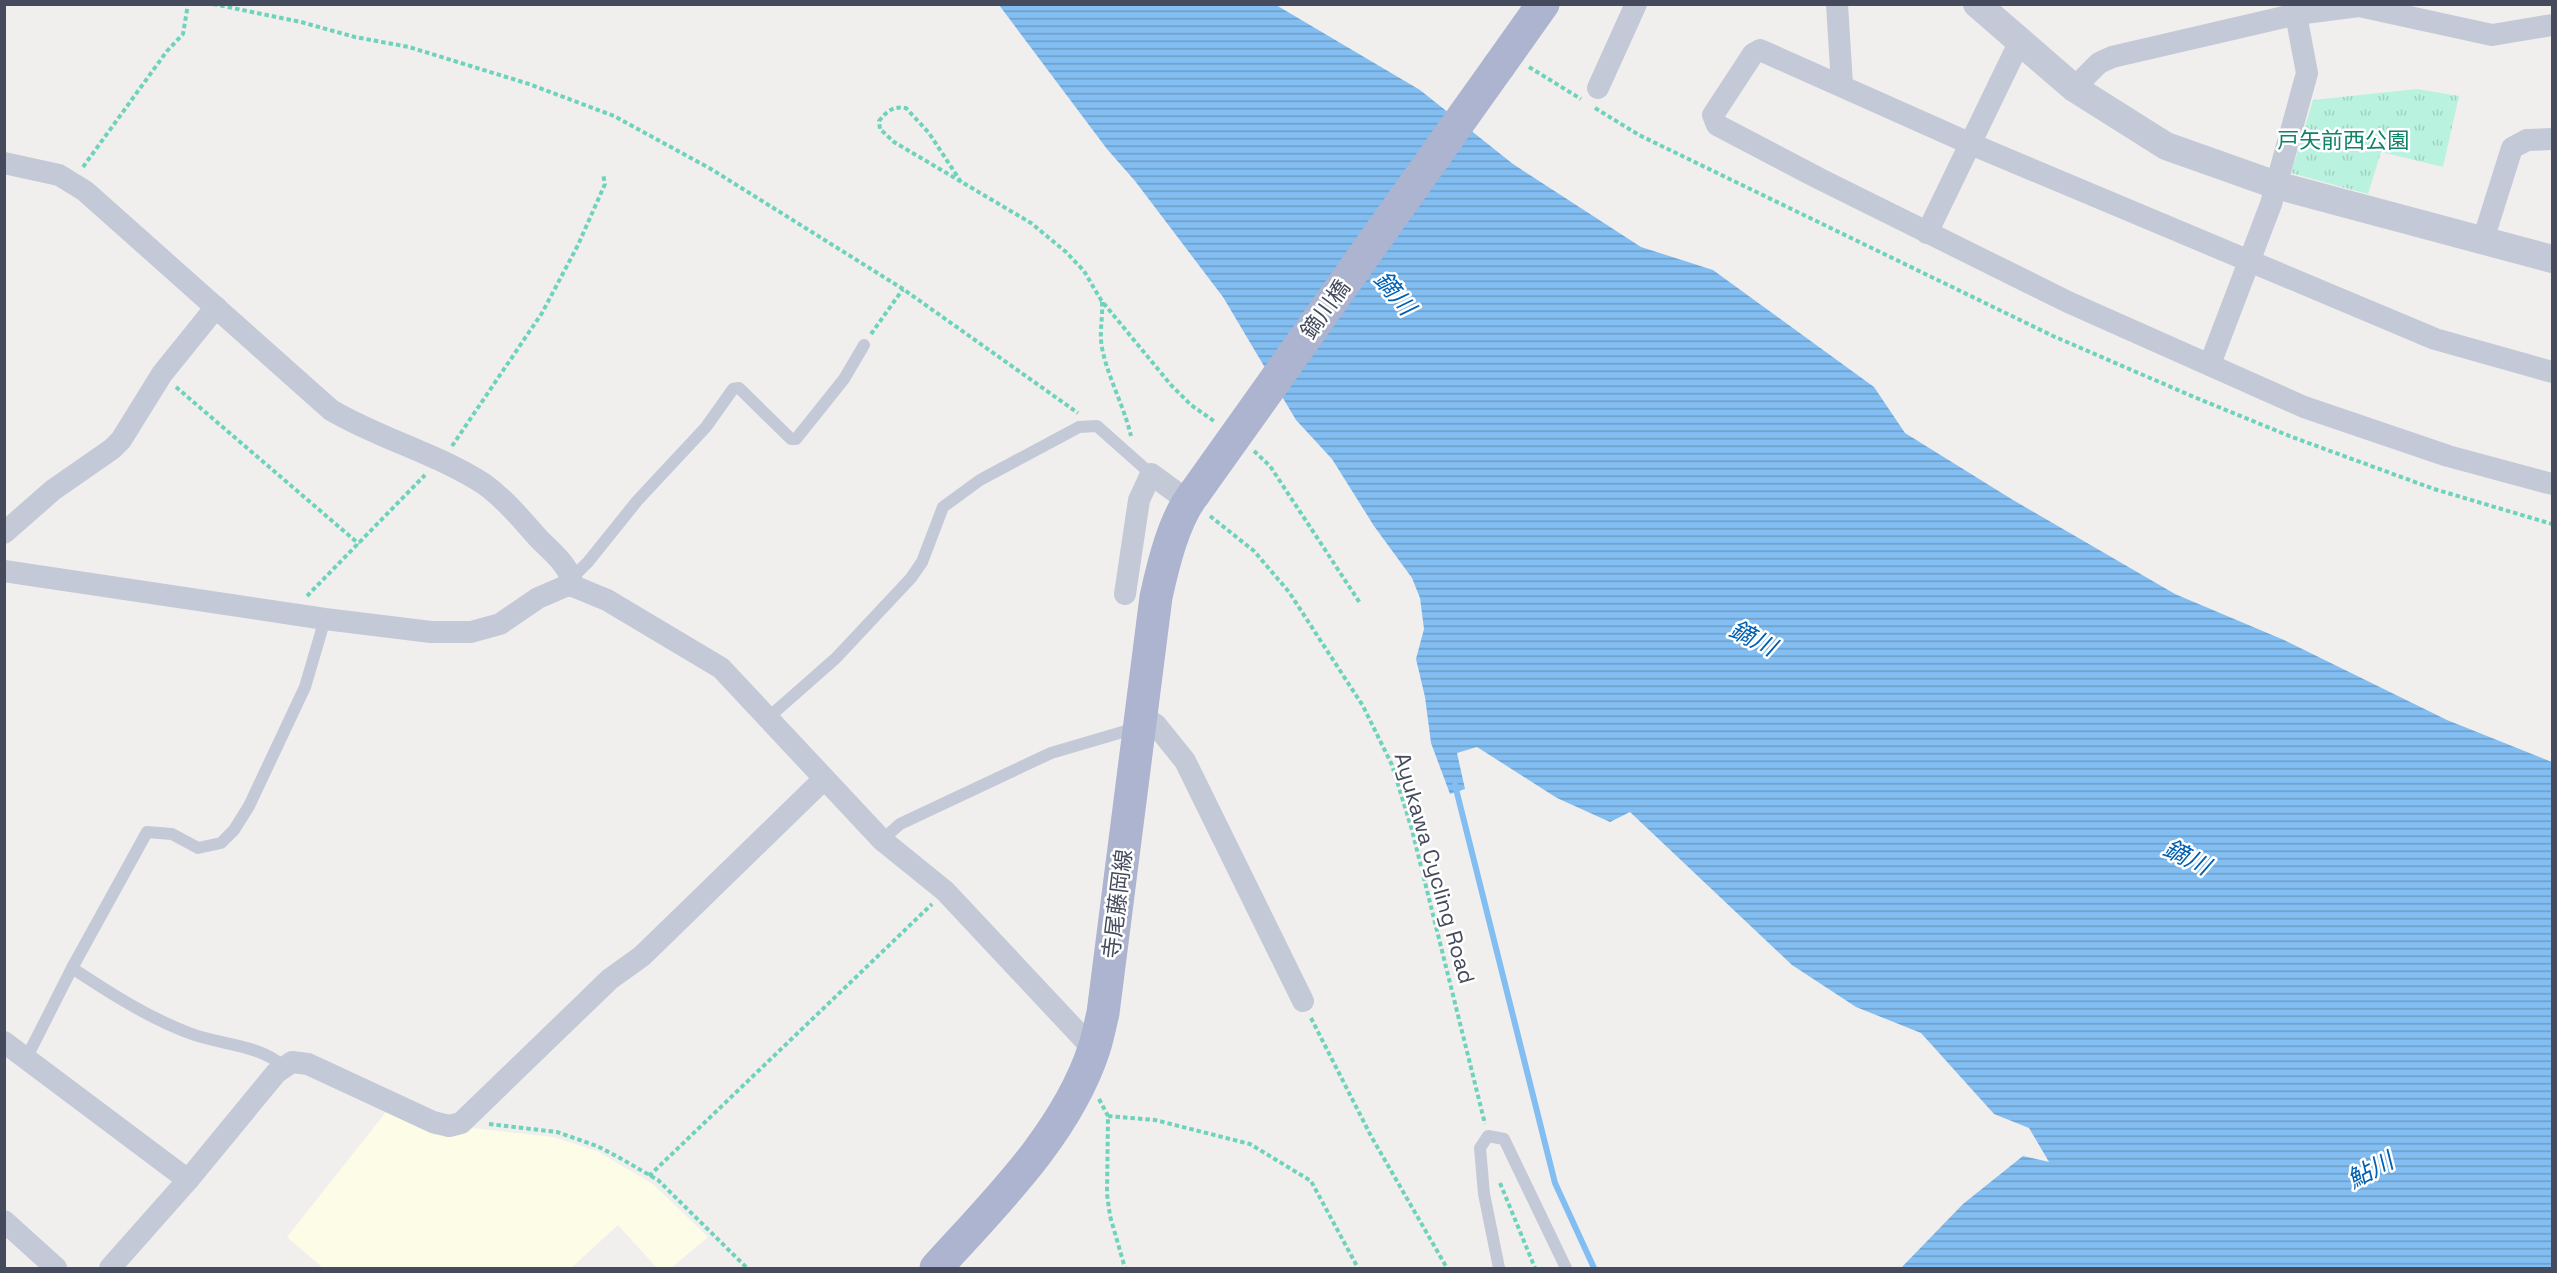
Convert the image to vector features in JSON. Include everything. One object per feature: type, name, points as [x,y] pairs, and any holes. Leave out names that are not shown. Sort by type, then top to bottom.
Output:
[{"type":"main road","points":[[1503,60],[1543,4]]},
{"type":"main road","name":"鏑川橋","points":[[1191,498],[1503,60]]},
{"type":"main road","name":"寺尾藤岡線","points":[[936,1269],[1013,1182],[1049,1134],[1072,1098],[1088,1064],[1104,1013],[1156,597],[1162,570],[1191,498]]},
{"type":"street","points":[[1598,88],[1636,4]]},
{"type":"street","points":[[1837,4],[1842,85]]},
{"type":"street","points":[[1977,4],[2074,88],[2166,146],[2276,185],[2553,259]]},
{"type":"street","points":[[2074,88],[2099,63],[2112,57],[2296,9],[2361,5],[2492,35],[2553,25]]},
{"type":"street","points":[[2210,364],[2276,185],[2307,73],[2296,9]]},
{"type":"street","points":[[1927,232],[2020,41]]},
{"type":"street","points":[[2553,372],[2435,339],[1971,144],[1760,50],[1753,54],[1713,115],[1717,124],[2068,302],[2304,407],[2448,456],[2553,484]]},
{"type":"street","points":[[2482,240],[2512,148],[2527,140],[2553,140]]},
{"type":"street","points":[[4,163],[59,176],[72,182],[331,410],[485,485],[565,566],[572,583],[607,600],[721,668],[882,840],[945,891],[1088,1064]]},
{"type":"street","points":[[4,533],[53,490],[116,445],[162,375],[216,307]]},
{"type":"street","points":[[1125,594],[1139,500],[1150,474],[1191,498]]},
{"type":"street","points":[[4,571],[325,619],[431,632],[471,632],[500,624],[538,598],[572,583]]},
{"type":"street","points":[[1140,723],[1156,725],[1185,761],[1302,1001]]},
{"type":"street","points":[[110,1269],[283,1066],[292,1062],[308,1064],[441,1125],[455,1125],[468,1118],[610,979],[642,956],[824,779]]},
{"type":"street","points":[[4,1042],[27,1057],[188,1180]]},
{"type":"street","points":[[4,1221],[56,1269]]},
{"type":"lane","points":[[572,583],[637,501],[706,427],[733,389],[739,388],[791,439],[796,439],[844,379],[864,345]]},
{"type":"lane","points":[[769,717],[836,658],[911,578],[922,562],[943,507],[980,480],[1079,427],[1089,426],[1097,426],[1150,474]]},
{"type":"lane","points":[[27,1057],[72,968],[147,832],[172,834],[198,848],[221,843],[234,830],[249,807],[305,687],[325,619]]},
{"type":"lane","points":[[882,840],[900,824],[1051,753],[1126,731],[1140,723]]},
{"type":"lane","points":[[72,968],[124,1002],[164,1023],[192,1034],[270,1055],[283,1066]]},
{"type":"lane","points":[[1499,1269],[1484,1194],[1480,1148],[1488,1136],[1504,1139],[1566,1269]]},
{"type":"path","points":[[72,182],[167,51],[183,33],[188,4]]},
{"type":"path","points":[[213,4],[300,22],[355,37],[409,47],[529,84],[614,116],[711,169],[903,289],[1065,404]]},
{"type":"path","points":[[1503,60],[1639,135],[1909,264],[2053,336],[2292,437],[2434,489],[2553,525]]},
{"type":"path","points":[[961,182],[928,133],[906,108],[897,107],[887,111],[879,121],[880,129],[894,142],[961,182],[1031,223],[1066,252],[1084,272],[1101,300],[1178,394],[1218,424]]},
{"type":"path","points":[[289,613],[450,450],[542,313],[578,245],[605,184],[603,174]]},
{"type":"path","points":[[884,317],[903,289]]},
{"type":"path","points":[[1101,300],[1102,349],[1127,419],[1132,441]]},
{"type":"path","points":[[162,375],[359,544]]},
{"type":"path","points":[[1252,450],[1270,466],[1360,603]]},
{"type":"path","name":"Ayukawa Cycling Road","points":[[1191,498],[1254,551],[1289,592],[1363,706],[1392,765],[1412,830],[1488,1136]]},
{"type":"path","points":[[649,1176],[945,891]]},
{"type":"path","points":[[1302,1001],[1371,1136],[1447,1269]]},
{"type":"path","points":[[1088,1064],[1097,1095],[1108,1116],[1107,1194],[1110,1216],[1125,1269]]},
{"type":"path","points":[[1108,1116],[1155,1120],[1250,1143],[1311,1181],[1358,1269]]},
{"type":"path","points":[[468,1118],[480,1123],[557,1132],[597,1146],[658,1180],[747,1269]]},
{"type":"path","points":[[1499,1180],[1535,1269]]},
{"type":"shaded area","points":[[386,1112],[435,1135],[463,1133],[473,1128],[553,1137],[597,1151],[653,1184],[708,1237],[671,1268],[657,1268],[618,1225],[571,1268],[323,1268],[287,1237]]},
{"type":"green space","name":"戸矢前西公園","points":[[2417,89],[2459,96],[2443,167],[2381,152],[2368,194],[2291,173],[2313,100]]},
{"type":"water","points":[[999,5],[1276,5],[1420,90],[1513,164],[1641,247],[1713,270],[1874,387],[1905,433],[2013,500],[2175,594],[2284,640],[2447,720],[2552,762],[2552,1268],[1901,1268],[1963,1204],[2023,1156],[2049,1162],[2029,1128],[1994,1114],[1921,1033],[1856,1007],[1792,965],[1630,812],[1610,822],[1557,798],[1477,747],[1457,753],[1465,789],[1450,794],[1431,743],[1425,697],[1416,659],[1424,629],[1420,598],[1412,578],[1374,526],[1332,459],[1296,420],[1223,297],[1135,181],[1107,149]]},
{"type":"waterway","points":[[1455,785],[1555,1183],[1594,1268]]},
{"type":"water label","name":"鏑川","points":[[1395,293]]},
{"type":"water label","name":"鏑川","points":[[1753,638]]},
{"type":"water label","name":"鏑川","points":[[2187,857]]},
{"type":"water label","name":"鮎川","points":[[2370,1170]]}]
